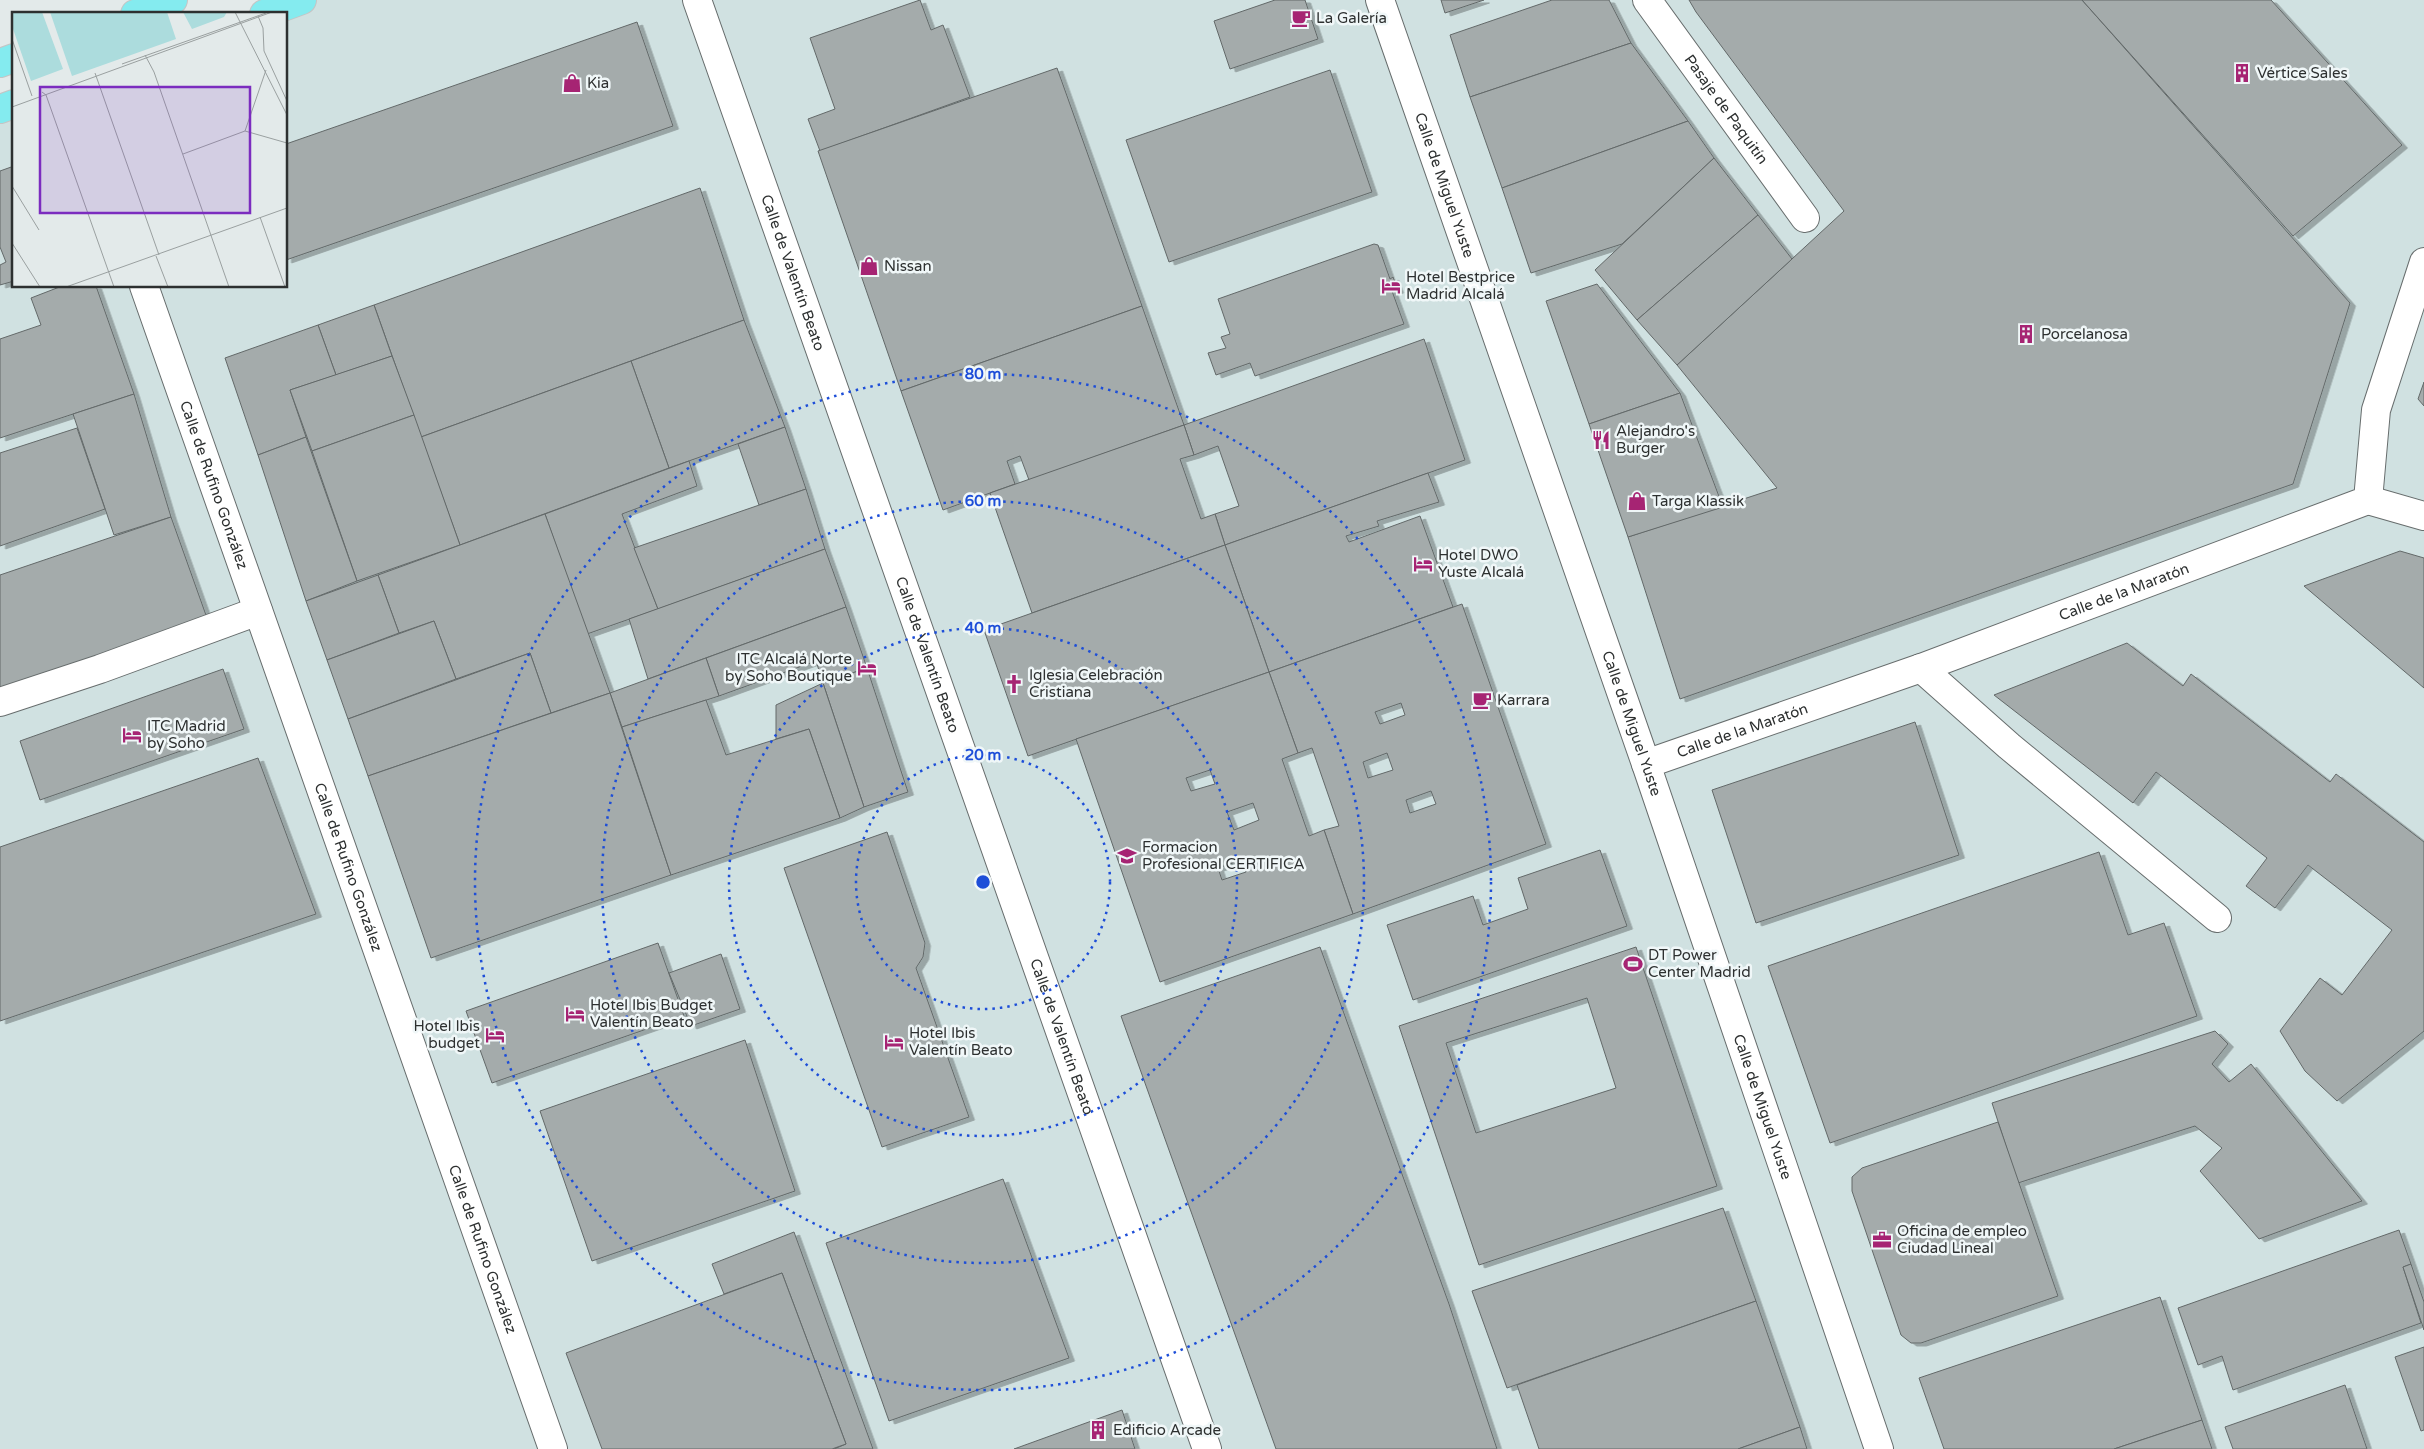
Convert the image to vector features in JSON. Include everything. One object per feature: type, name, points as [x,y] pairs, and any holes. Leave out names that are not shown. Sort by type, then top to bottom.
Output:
[{"type":"main road","points":[[140,12],[173,0]]},
{"type":"main road","points":[[269,12],[302,0]]},
{"type":"main road","points":[[0,63],[12,59]]},
{"type":"main road","points":[[0,109],[12,105]]},
{"type":"street","name":"Calle de Valentín Beato","points":[[697,0],[1207,1449]]},
{"type":"street","name":"Calle de Miguel Yuste","points":[[1380,0],[1646,764],[1879,1449]]},
{"type":"street","name":"Pasaje de Paquitín","points":[[1647,0],[1805,218]]},
{"type":"street","points":[[2424,262],[2376,410],[2368,500],[2424,516]]},
{"type":"street","name":"Calle de Rufino González","points":[[145,288],[553,1449]]},
{"type":"street","name":"Calle de la Maratón","points":[[1646,764],[1921,668],[2368,500]]},
{"type":"street","points":[[0,702],[100,669],[258,611]]},
{"type":"street","points":[[1921,668],[2009,746],[2217,918]]},
{"type":"shaded area","points":[[302,0],[2424,0],[2424,1449],[0,1449],[0,109],[12,105],[12,288],[288,288],[288,12]]},
{"type":"building","points":[[920,0],[931,30],[943,25],[970,97],[820,151],[808,119],[835,109],[810,38]]},
{"type":"building","points":[[1275,0],[1305,0],[1318,39],[1230,69],[1214,21]]},
{"type":"building","points":[[1441,0],[1484,0],[1445,13]]},
{"type":"building","points":[[1552,0],[1609,0],[1631,43],[1470,97],[1450,35]]},
{"type":"building","name":"Porcelanosa","points":[[1689,0],[2082,0],[2350,303],[2293,484],[1680,699],[1628,537],[1777,488],[1677,365],[1844,211]]},
{"type":"building","name":"Vértice Sales","points":[[2082,0],[2271,0],[2402,145],[2293,236]]},
{"type":"building","points":[[637,22],[673,126],[288,259],[288,143]]},
{"type":"building","points":[[1631,43],[1688,121],[1502,188],[1470,97]]},
{"type":"building","points":[[1057,68],[1142,306],[901,391],[818,151]]},
{"type":"building","points":[[1330,70],[1372,192],[1169,262],[1126,140]]},
{"type":"building","points":[[1688,121],[1714,158],[1622,244],[1531,273],[1502,188]]},
{"type":"building","points":[[1714,158],[1758,215],[1637,320],[1595,270]]},
{"type":"building","points":[[12,167],[12,282],[0,285],[0,265],[6,262],[0,247],[0,171]]},
{"type":"building","points":[[700,188],[744,320],[421,437],[374,305]]},
{"type":"building","points":[[1758,215],[1792,259],[1677,365],[1637,320]]},
{"type":"building","points":[[1374,244],[1378,245],[1390,279],[1393,277],[1398,290],[1392,291],[1404,324],[1255,376],[1250,363],[1216,375],[1208,353],[1226,348],[1221,337],[1230,334],[1218,299]]},
{"type":"building","points":[[1597,284],[1680,393],[1589,424],[1546,301]]},
{"type":"building","points":[[57,288],[97,288],[134,394],[0,438],[0,339],[41,325],[31,298]]},
{"type":"building","points":[[374,305],[392,356],[336,375],[318,325]]},
{"type":"building","points":[[1142,306],[1184,425],[1029,480],[1020,456],[1007,461],[1015,484],[943,510],[901,391]]},
{"type":"building","points":[[744,320],[785,427],[669,468],[631,361]]},
{"type":"building","points":[[318,325],[336,375],[290,390],[306,437],[258,455],[225,358]]},
{"type":"building","points":[[1424,339],[1465,460],[1225,545],[1215,514],[1239,506],[1218,446],[1194,455],[1184,425]]},
{"type":"building","points":[[392,356],[414,415],[312,451],[290,390]]},
{"type":"building","points":[[631,361],[669,468],[460,545],[421,437]]},
{"type":"building","points":[[2424,382],[2424,406],[2418,399]]},
{"type":"building","points":[[1680,393],[1723,507],[1628,537],[1589,424]]},
{"type":"building","points":[[134,394],[171,517],[114,535],[73,414]]},
{"type":"building","points":[[414,415],[460,545],[357,581],[312,451]]},
{"type":"building","points":[[1184,425],[1194,455],[1180,459],[1201,519],[1215,514],[1225,545],[1032,613],[990,493]]},
{"type":"building","points":[[785,427],[806,489],[759,505],[738,444]]},
{"type":"building","points":[[77,428],[105,509],[0,546],[0,453]]},
{"type":"building","points":[[306,437],[357,581],[306,601],[258,455]]},
{"type":"building","points":[[689,461],[697,486],[622,514],[658,609],[587,634],[545,514]]},
{"type":"building","points":[[1428,473],[1439,502],[1377,521],[1379,526],[1346,536],[1349,542],[1420,516],[1453,607],[1269,672],[1225,545]]},
{"type":"building","points":[[806,489],[825,549],[658,609],[634,548]]},
{"type":"building","points":[[545,514],[610,693],[551,713],[530,653],[456,679],[434,621],[399,633],[378,575]]},
{"type":"building","points":[[171,517],[207,618],[0,691],[0,575]]},
{"type":"building","points":[[1225,545],[1269,672],[1028,756],[984,630]]},
{"type":"building","points":[[825,549],[846,607],[648,679],[629,619]]},
{"type":"building","points":[[2400,551],[2424,558],[2424,688],[2304,586]]},
{"type":"building","points":[[378,575],[399,633],[327,660],[306,601]]},
{"type":"building","points":[[1462,604],[1546,844],[1353,914],[1324,830],[1339,826],[1312,748],[1298,753],[1269,672]],"holes":[[[1401,703],[1405,715],[1380,724],[1375,712]],[[1387,753],[1393,770],[1368,778],[1363,762]],[[1431,791],[1436,804],[1410,813],[1406,800]]]},
{"type":"building","points":[[846,607],[867,668],[823,683],[816,661],[719,696],[706,658]]},
{"type":"building","points":[[434,621],[456,679],[348,719],[327,660]]},
{"type":"building","points":[[2127,643],[2183,686],[2191,674],[2330,782],[2336,774],[2424,842],[2424,1031],[2337,1101],[2305,1071],[2280,1031],[2320,978],[2342,995],[2392,930],[2308,865],[2275,908],[2246,886],[2267,858],[2156,772],[2133,803],[1994,695]]},
{"type":"building","points":[[530,653],[551,713],[368,776],[348,719]]},
{"type":"building","points":[[706,658],[719,696],[622,727],[610,693]]},
{"type":"building","points":[[867,668],[908,792],[864,807],[823,683]]},
{"type":"building","name":"ITC Madrid by Soho","points":[[223,669],[244,729],[40,800],[20,741]]},
{"type":"building","points":[[1269,672],[1298,753],[1282,759],[1309,836],[1324,830],[1353,914],[1160,982],[1076,739]],"holes":[[[1210,770],[1215,784],[1191,791],[1186,778]],[[1253,803],[1259,820],[1234,830],[1227,812]],[[1242,860],[1246,872],[1222,880],[1218,868]]]},
{"type":"building","points":[[823,683],[864,807],[840,818],[809,729],[776,739],[776,705]]},
{"type":"building","points":[[610,693],[671,875],[431,958],[368,776]]},
{"type":"building","points":[[706,700],[726,755],[809,729],[840,818],[671,875],[622,727]]},
{"type":"building","points":[[1915,722],[1959,855],[1756,923],[1712,790]]},
{"type":"building","points":[[258,758],[316,914],[0,1021],[0,847]]},
{"type":"building","name":"Hotel Ibis Valentín Beato","points":[[887,832],[925,943],[923,957],[916,968],[969,1117],[882,1147],[784,868]]},
{"type":"building","points":[[1600,850],[1627,926],[1413,1000],[1387,925],[1473,896],[1483,925],[1528,909],[1518,878]]},
{"type":"building","points":[[2099,852],[2128,935],[2164,923],[2197,1016],[1830,1143],[1768,966]]},
{"type":"building","name":"Hotel Ibis Budget Valentín Beato","points":[[658,943],[684,1016],[492,1083],[466,1011]]},
{"type":"building","points":[[1320,947],[1449,1304],[1497,1449],[1276,1449],[1121,1016]]},
{"type":"building","points":[[1636,947],[1717,1186],[1479,1265],[1399,1026]],"holes":[[[1587,998],[1616,1088],[1476,1133],[1446,1043]]]},
{"type":"building","points":[[721,954],[740,1009],[691,1026],[669,973]]},
{"type":"building","points":[[2215,1031],[2228,1044],[2212,1064],[2229,1082],[2251,1064],[2362,1201],[2259,1239],[2200,1171],[2222,1148],[2195,1126],[2018,1183],[1992,1103]]},
{"type":"building","points":[[745,1040],[795,1191],[592,1261],[540,1111]]},
{"type":"building","points":[[1998,1122],[2058,1296],[1921,1343],[1911,1343],[1901,1335],[1852,1191],[1852,1177],[1862,1168]]},
{"type":"building","points":[[1003,1179],[1069,1358],[889,1421],[826,1243]]},
{"type":"building","points":[[1723,1208],[1756,1301],[1507,1388],[1472,1291]]},
{"type":"building","points":[[2399,1230],[2411,1264],[2403,1267],[2421,1323],[2233,1390],[2222,1356],[2198,1365],[2178,1308]]},
{"type":"building","points":[[794,1232],[873,1449],[834,1449],[846,1444],[782,1273],[724,1294],[712,1264]]},
{"type":"building","points":[[2411,1264],[2424,1302],[2424,1330],[2403,1267]]},
{"type":"building","points":[[782,1273],[846,1444],[832,1449],[602,1449],[566,1353]]},
{"type":"building","points":[[2160,1297],[2202,1420],[2114,1449],[1944,1449],[1919,1378]]},
{"type":"building","points":[[1756,1301],[1800,1427],[1738,1449],[1539,1449],[1517,1385]]},
{"type":"building","points":[[2424,1347],[2424,1430],[2421,1431],[2395,1357]]},
{"type":"building","points":[[2345,1385],[2367,1449],[2233,1449],[2225,1427]]},
{"type":"building","name":"Edificio Arcade","points":[[1122,1410],[1135,1449],[1014,1449]]},
{"type":"building","points":[[2202,1420],[2212,1449],[2114,1449]]},
{"type":"building","points":[[1800,1427],[1807,1449],[1738,1449]]},
{"type":"place","name":"La Galería","points":[[1301,18]]},
{"type":"place","name":"Vértice Sales","points":[[2242,73]]},
{"type":"place","name":"Kia","points":[[572,83]]},
{"type":"place","name":"Nissan","points":[[869,266]]},
{"type":"place","name":"Hotel Bestprice Madrid Alcalá","points":[[1391,286]]},
{"type":"place","name":"Porcelanosa","points":[[2026,334]]},
{"type":"place","name":"Alejandro's Burger","points":[[1601,440]]},
{"type":"place","name":"Targa Klassik","points":[[1637,501]]},
{"type":"place","name":"Hotel DWO Yuste Alcalá","points":[[1423,564]]},
{"type":"place","name":"ITC Alcalá Norte by Soho Boutique","points":[[867,668]]},
{"type":"place","name":"Iglesia Celebración Cristiana","points":[[1014,684]]},
{"type":"place","name":"Karrara","points":[[1482,700]]},
{"type":"place","name":"ITC Madrid by Soho","points":[[132,735]]},
{"type":"place","name":"Formacion Profesional CERTIFICA","points":[[1127,856]]},
{"type":"place","name":"DT Power Center Madrid","points":[[1633,964]]},
{"type":"place","name":"Hotel Ibis Budget Valentín Beato","points":[[575,1014]]},
{"type":"place","name":"Hotel Ibis budget","points":[[495,1035]]},
{"type":"place","name":"Hotel Ibis Valentín Beato","points":[[894,1042]]},
{"type":"place","name":"Oficina de empleo Ciudad Lineal","points":[[1882,1240]]},
{"type":"place","name":"Edificio Arcade","points":[[1098,1430]]}]
